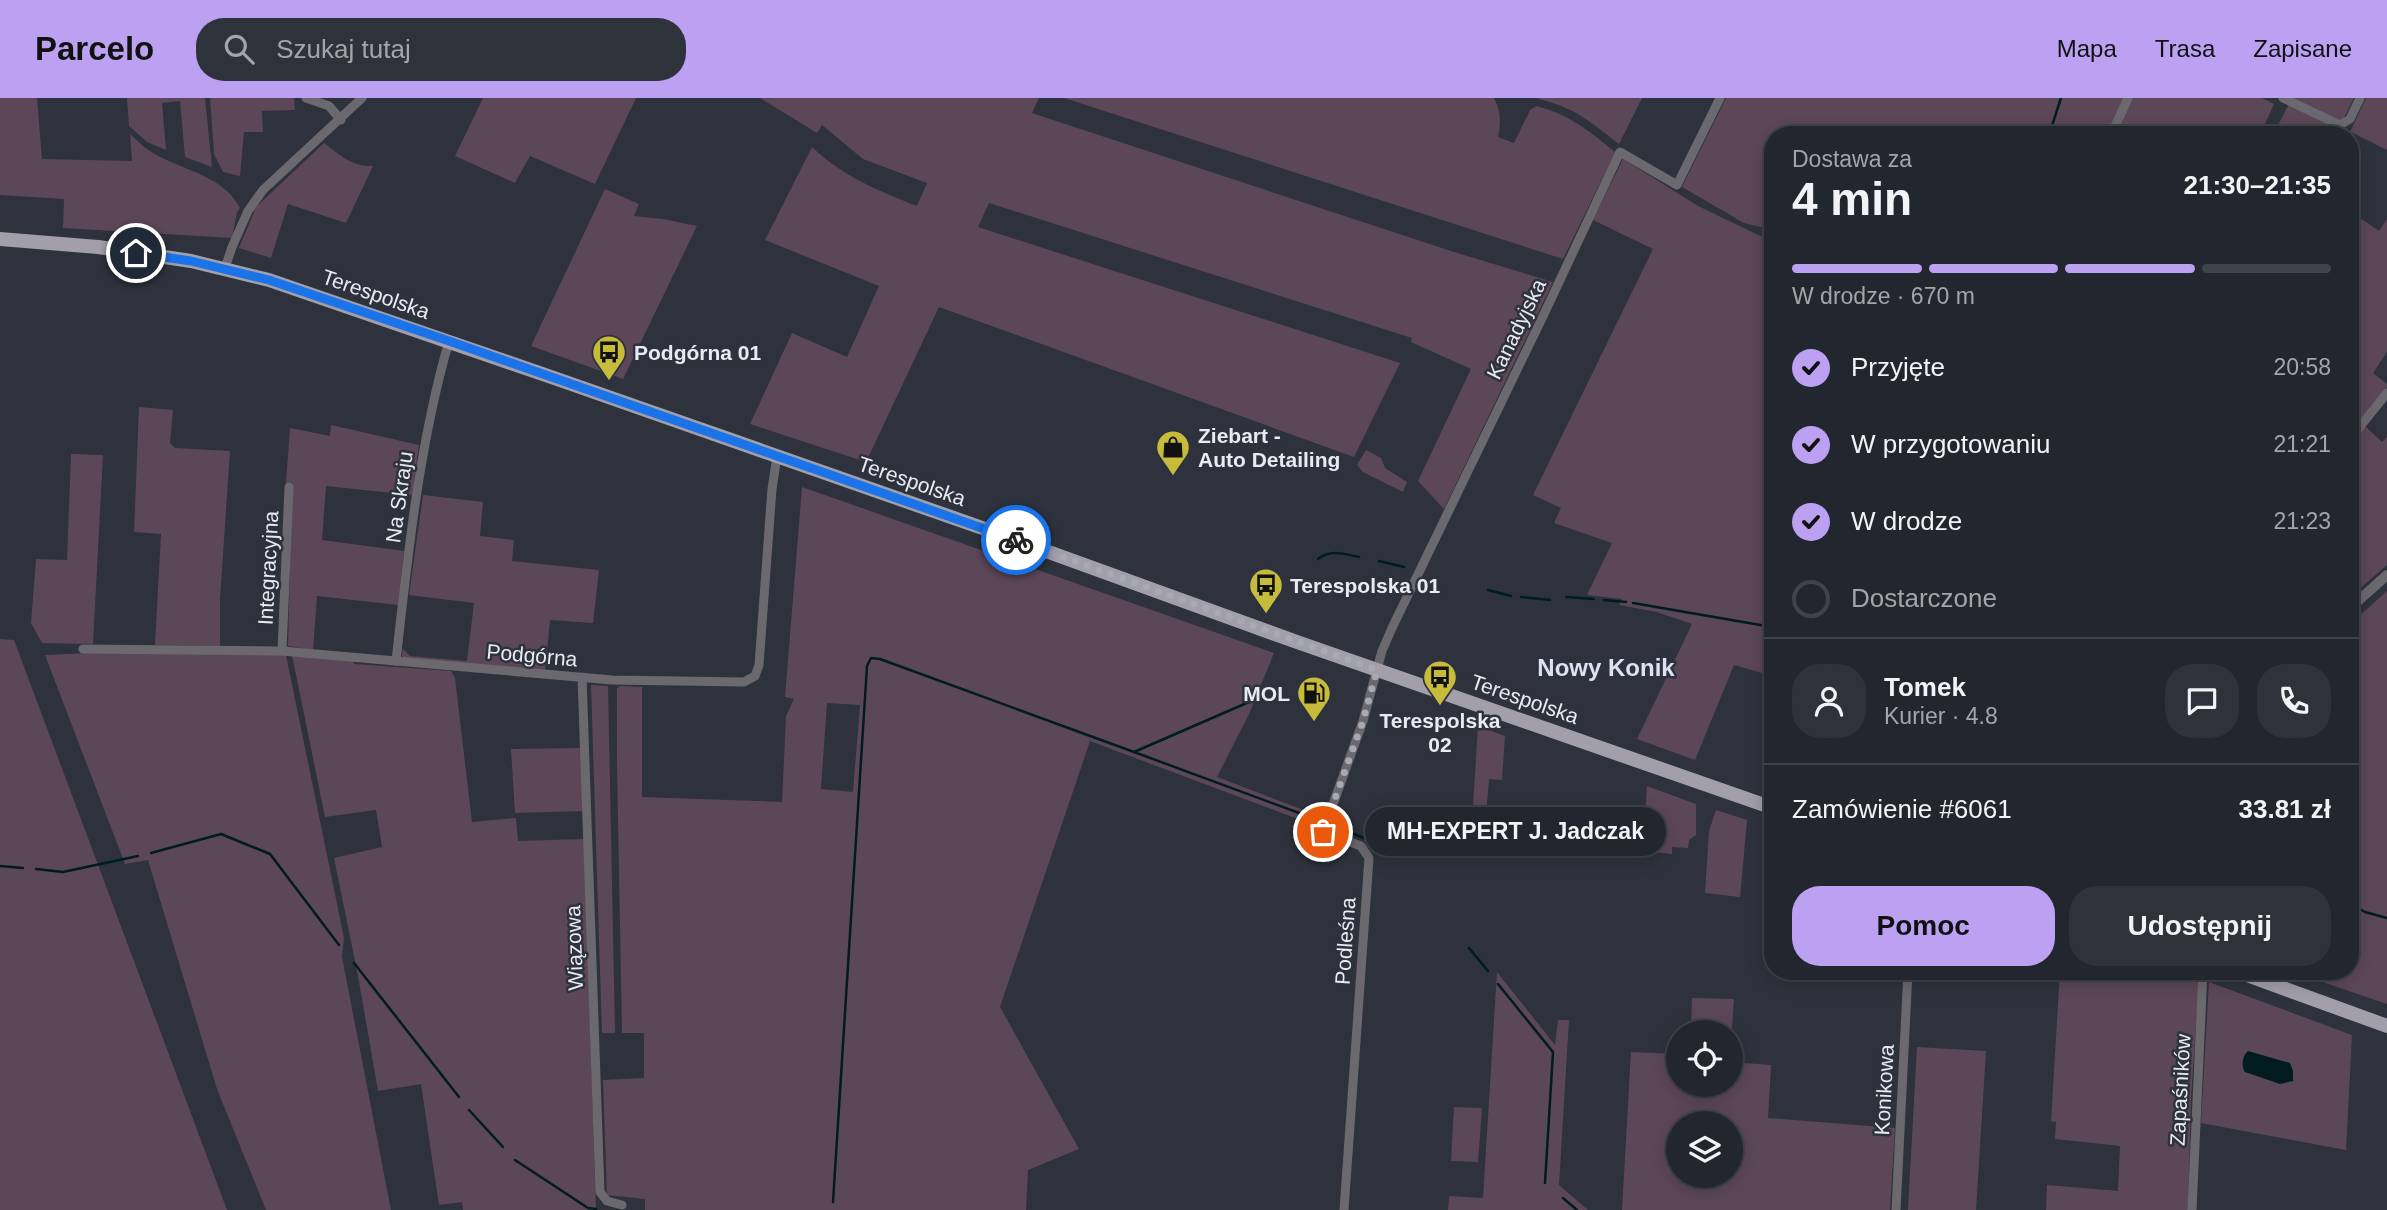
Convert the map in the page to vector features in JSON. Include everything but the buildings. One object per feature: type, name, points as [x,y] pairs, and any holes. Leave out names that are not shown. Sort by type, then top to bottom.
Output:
[{"type":"main road","name":"Terespolska","points":[[0,239],[98,247],[191,261],[269,280],[777,456],[1764,805]]},
{"type":"main road","points":[[2261,980],[2387,1026]]},
{"type":"street","points":[[306,98],[329,106],[341,120]]},
{"type":"street","points":[[225,268],[248,211],[263,190],[362,98]]},
{"type":"street","name":"Kanadyjska","points":[[1377,670],[1397,616],[1620,152],[1676,185],[1720,98]]},
{"type":"street","points":[[2115,126],[2129,98]]},
{"type":"street","points":[[2283,98],[2340,125],[2350,119],[2360,98]]},
{"type":"street","name":"Na Skraju","points":[[396,661],[426,437],[449,341]]},
{"type":"street","points":[[2359,428],[2387,393]]},
{"type":"street","name":"Podgórna","points":[[83,649],[282,651],[582,677],[744,682],[755,676],[760,655],[772,489],[777,456]]},
{"type":"street","name":"Integracyjna","points":[[282,651],[289,487]]},
{"type":"street","points":[[2359,600],[2387,575]]},
{"type":"street","name":"Podleśna","points":[[1344,1210],[1369,858],[1361,846],[1323,832],[1360,728],[1377,670]]},
{"type":"street","name":"Wiązowa","points":[[582,677],[600,1192],[607,1200],[622,1205]]},
{"type":"street","name":"Konikowa","points":[[1896,1210],[1908,980]]},
{"type":"street","name":"Zapaśników","points":[[2192,1210],[2203,980]]},
{"type":"shaded area","points":[[0,98],[37,98],[42,159],[132,161],[130,134],[159,156],[211,179],[232,196],[240,208],[232,238],[63,228],[64,199],[0,195]]},
{"type":"shaded area","points":[[127,98],[205,98],[212,167],[185,157],[180,101],[162,103],[166,150],[147,142],[129,126]]},
{"type":"shaded area","points":[[210,98],[294,98],[295,110],[262,111],[263,132],[244,132],[240,176],[223,172],[214,154]]},
{"type":"shaded area","points":[[483,98],[636,98],[595,184],[530,156],[515,183],[455,156]]},
{"type":"shaded area","points":[[760,98],[1039,98],[1032,113],[1553,282],[1444,509],[1418,481],[1471,369],[1411,342],[1412,338],[989,203],[978,227],[1400,363],[1354,457],[939,307],[866,462],[750,424],[792,333],[847,357],[879,286],[765,240],[812,147],[848,174],[917,206],[927,183],[863,159],[822,125],[817,133]]},
{"type":"shaded area","points":[[1064,98],[1494,98],[1500,117],[1498,137],[1514,143],[1530,110],[1536,106],[1568,118],[1615,152],[1563,259]]},
{"type":"shaded area","points":[[1536,98],[1642,98],[1619,144],[1580,116]]},
{"type":"shaded area","points":[[1726,98],[2125,98],[2111,126],[1764,126],[1764,228],[1744,223],[1682,187]]},
{"type":"shaded area","points":[[2132,98],[2262,98],[2274,104],[2264,126],[2118,126]]},
{"type":"shaded area","points":[[2292,98],[2354,98],[2342,122]]},
{"type":"shaded area","points":[[2366,98],[2387,98],[2387,150],[2359,136],[2359,126],[2353,126]]},
{"type":"shaded area","points":[[2289,104],[2337,126],[2278,126]]},
{"type":"shaded area","points":[[324,143],[352,162],[373,166],[346,223],[288,204],[271,258],[239,248],[256,207]]},
{"type":"shaded area","points":[[1623,159],[1698,206],[1764,238],[1764,673],[1734,665],[1695,760],[1637,739],[1692,624],[1657,612],[1619,605],[1622,599],[1587,595],[1612,543],[1554,523],[1561,508],[1533,495],[1653,249],[1593,220]]},
{"type":"shaded area","points":[[605,189],[639,204],[634,216],[697,226],[623,379],[531,346]]},
{"type":"shaded area","points":[[2359,217],[2379,231],[2387,219],[2387,352],[2373,373],[2387,384],[2359,423]]},
{"type":"shaded area","points":[[139,407],[173,410],[170,443],[175,448],[230,451],[220,599],[220,646],[155,645],[161,534],[134,532]]},
{"type":"shaded area","points":[[331,425],[419,445],[412,495],[326,486],[322,540],[404,551],[398,605],[317,596],[313,650],[288,646],[292,483],[286,483],[290,428],[330,436]]},
{"type":"shaded area","points":[[2365,426],[2382,442],[2387,437],[2387,565],[2359,589],[2359,434]]},
{"type":"shaded area","points":[[1366,450],[1381,458],[1385,468],[1407,482],[1403,492],[1363,472],[1357,465]]},
{"type":"shaded area","points":[[71,454],[103,455],[93,644],[42,643],[31,623],[36,559],[67,560]]},
{"type":"shaded area","points":[[802,487],[1274,653],[1249,714],[1217,777],[1322,817],[1319,827],[1090,741],[1000,1007],[1079,1149],[1028,1170],[1026,1210],[645,1210],[645,1199],[607,1195],[603,1080],[644,1078],[644,1033],[622,1033],[617,688],[642,687],[642,797],[782,802],[786,716],[794,699],[785,697]],"holes":[[[827,703],[860,705],[853,792],[821,789]]]},
{"type":"shaded area","points":[[423,495],[483,502],[480,536],[514,540],[512,561],[599,570],[593,623],[550,620],[545,671],[404,659],[403,649],[410,656],[467,661],[474,603],[409,595]]},
{"type":"shaded area","points":[[2387,591],[2387,1004],[2316,980],[2359,980],[2359,616]]},
{"type":"shaded area","points":[[0,639],[14,640],[227,1210],[0,1210]]},
{"type":"shaded area","points":[[45,655],[286,655],[344,938],[342,957],[391,1210],[266,1210],[217,1089],[148,860],[125,864]]},
{"type":"shaded area","points":[[292,655],[353,661],[354,664],[451,671],[455,678],[472,822],[516,818],[518,841],[584,839],[596,1210],[463,1210],[462,1202],[439,1205],[421,1084],[378,1091],[334,858],[382,847],[376,810],[325,817]]},
{"type":"shaded area","points":[[591,685],[608,686],[615,1033],[602,1033]]},
{"type":"shaded area","points":[[1478,726],[1505,736],[1502,780],[1489,779],[1484,840],[1471,839]]},
{"type":"shaded area","points":[[581,748],[583,811],[515,813],[511,749]]},
{"type":"shaded area","points":[[1647,786],[1696,804],[1696,835],[1689,840],[1688,848],[1672,847],[1672,854],[1643,851]]},
{"type":"shaded area","points":[[1716,810],[1747,820],[1740,897],[1705,893],[1709,831]]},
{"type":"shaded area","points":[[1497,972],[1555,1045],[1558,1020],[1569,1020],[1559,1185],[1588,1210],[1448,1210],[1449,1196],[1483,1198]]},
{"type":"shaded area","points":[[2059,980],[2199,980],[2191,1099],[2188,1210],[2046,1210],[2047,1185],[2118,1191],[2120,1146],[2055,1139],[2056,1122],[2051,1121]]},
{"type":"shaded area","points":[[2209,982],[2352,1035],[2346,1150],[2201,1123]]},
{"type":"shaded area","points":[[1692,998],[1734,999],[1733,1020],[1691,1020]]},
{"type":"shaded area","points":[[1917,1047],[1986,1051],[1976,1210],[1908,1210]]},
{"type":"shaded area","points":[[2248,1051],[2290,1063],[2293,1081],[2280,1084],[2245,1072],[2243,1061]]},
{"type":"shaded area","points":[[1631,1052],[1666,1053],[1666,1097],[1743,1097],[1743,1063],[1771,1065],[1768,1118],[1895,1128],[1890,1210],[1622,1210]]},
{"type":"shaded area","points":[[1454,1107],[1482,1108],[1478,1162],[1451,1161]]},
{"type":"waterway","points":[[2052,126],[2061,98]]},
{"type":"waterway","points":[[1318,559],[1333,553],[1359,557]]},
{"type":"waterway","points":[[1379,561],[1404,567]]},
{"type":"waterway","points":[[1488,590],[1511,596]]},
{"type":"waterway","points":[[1521,597],[1550,600]]},
{"type":"waterway","points":[[1566,597],[1594,599]]},
{"type":"waterway","points":[[1604,600],[1626,602]]},
{"type":"waterway","points":[[1633,603],[1764,626]]},
{"type":"waterway","points":[[833,1202],[867,666],[871,658],[1134,752],[1249,702],[1256,687]]},
{"type":"waterway","points":[[1134,752],[1318,820]]},
{"type":"waterway","points":[[1335,826],[1371,841]]},
{"type":"waterway","points":[[151,853],[221,834],[270,854],[339,945]]},
{"type":"waterway","points":[[36,869],[63,872],[138,856]]},
{"type":"waterway","points":[[0,866],[23,868]]},
{"type":"waterway","points":[[2359,909],[2387,918]]},
{"type":"waterway","points":[[1469,948],[1488,971]]},
{"type":"waterway","points":[[354,963],[459,1097]]},
{"type":"waterway","points":[[1498,984],[1553,1052],[1545,1183]]},
{"type":"waterway","points":[[469,1110],[503,1147]]},
{"type":"waterway","points":[[515,1160],[588,1208],[596,1209]]},
{"type":"waterway","points":[[1563,1198],[1577,1210]]},
{"type":"way so far","points":[[1016,540],[1377,670],[1363,721],[1323,832]]},
{"type":"place","name":"Podgórna 01","points":[[609,382]]},
{"type":"place","name":"Ziebart - Auto Detailing","points":[[1173,477]]},
{"type":"place","name":"Terespolska 01","points":[[1266,615]]},
{"type":"place","name":"Terespolska 02","points":[[1440,707]]},
{"type":"place","name":"MOL","points":[[1314,723]]},
{"type":"place","name":"MH-EXPERT J. Jadczak","points":[[1323,832]]},
{"type":"district","name":"Nowy Konik","points":[[1606,667]]},
{"type":"route","points":[[136,253],[191,261],[269,280],[1016,540]]}]
